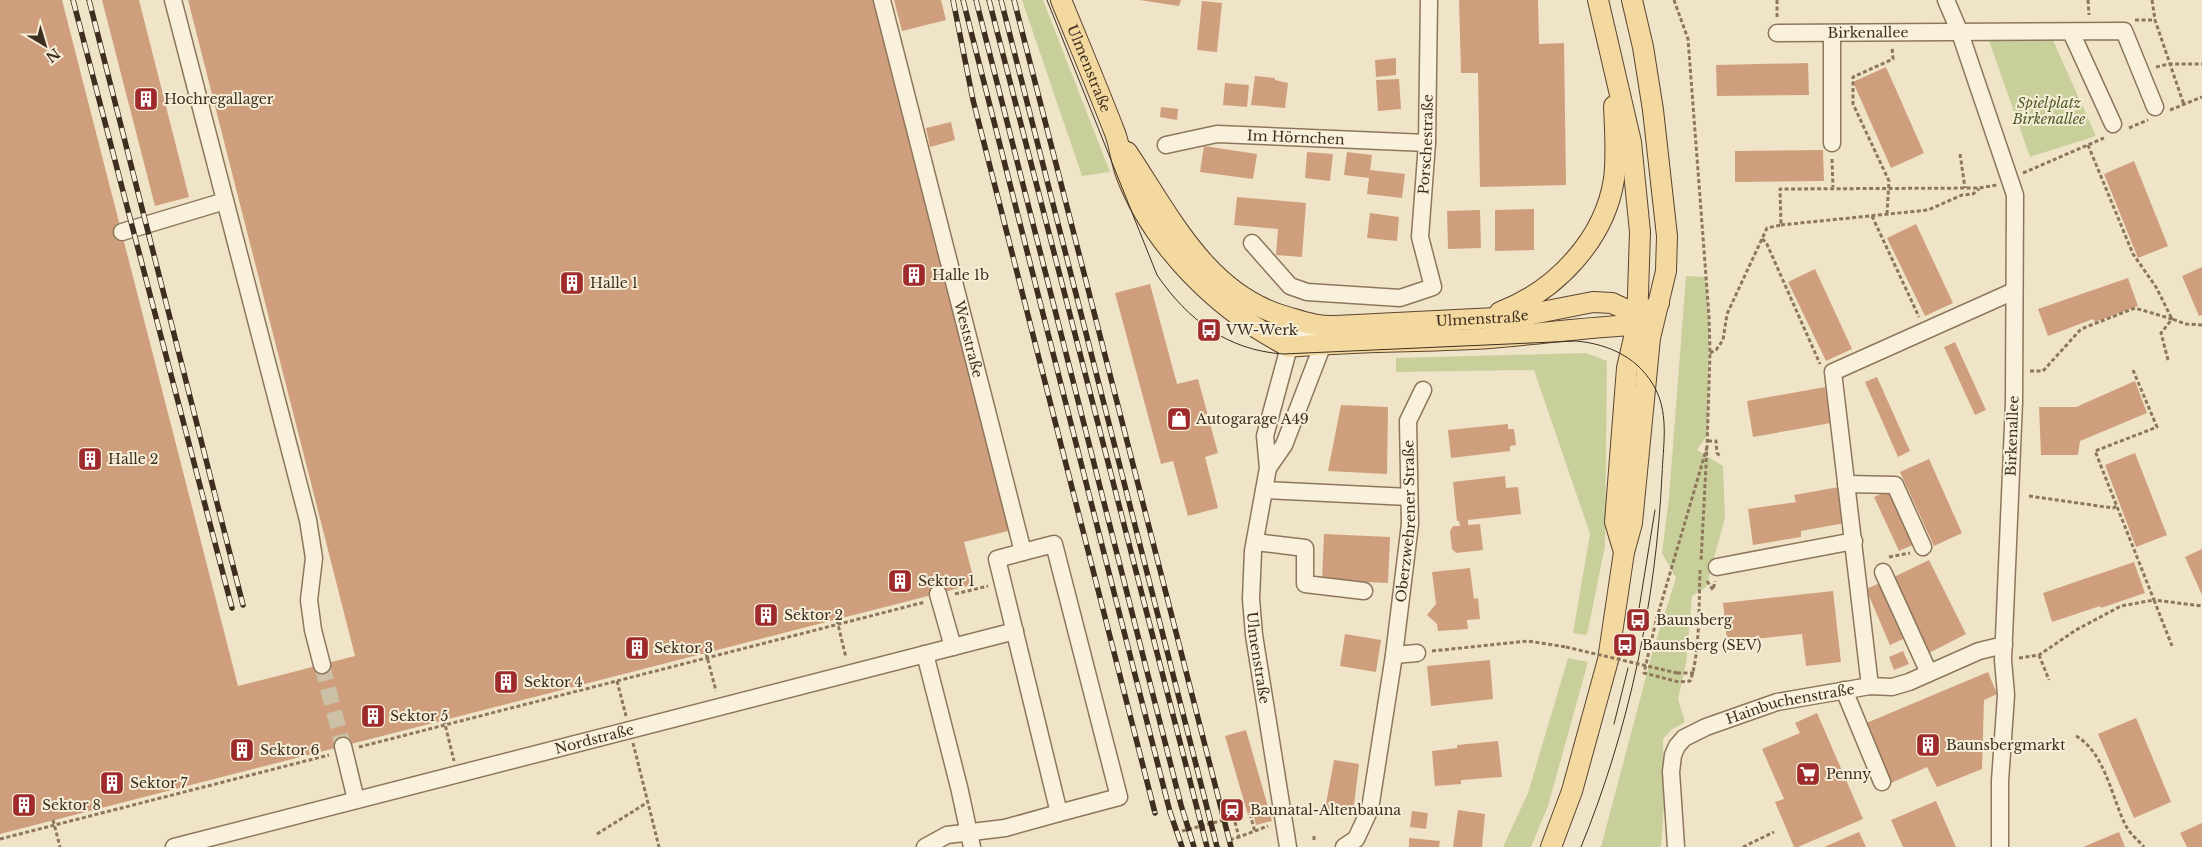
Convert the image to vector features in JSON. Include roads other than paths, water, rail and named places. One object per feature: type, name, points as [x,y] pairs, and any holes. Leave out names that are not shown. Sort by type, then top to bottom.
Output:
[{"type":"main road","name":"Ulmenstraße","points":[[1061,0],[1116,136],[1126,173],[1144,212],[1193,277],[1211,294],[1249,324],[1289,347],[1320,335],[1429,322],[1488,317],[1516,317],[1593,302],[1612,303],[1627,310],[1643,332]]},
{"type":"main road","points":[[1598,0],[1631,142],[1640,232],[1643,332]]},
{"type":"main road","points":[[1551,847],[1572,791],[1608,660],[1624,552],[1616,522],[1626,368],[1660,302],[1666,271],[1668,236],[1653,110],[1643,47],[1632,0]]},
{"type":"main road","points":[[1488,317],[1518,306],[1547,286],[1572,264],[1589,242],[1602,217],[1614,179],[1613,59]]},
{"type":"main road","name":"Ulmenstraße","points":[[1116,136],[1163,211],[1188,244],[1218,277],[1254,305],[1320,335],[1474,339],[1578,328],[1643,332]]},
{"type":"street","points":[[173,0],[308,520],[314,558],[309,600],[313,630],[322,665]]},
{"type":"street","name":"Weststraße","points":[[882,0],[1023,552]]},
{"type":"street","name":"Porschestraße","points":[[1252,243],[1290,286],[1307,292],[1400,298],[1433,287],[1420,237],[1427,143],[1430,0]]},
{"type":"street","name":"Birkenallee","points":[[1946,0],[1960,33],[2014,195],[2014,370],[2003,652],[2006,695],[2000,781],[2000,847]]},
{"type":"street","points":[[2071,32],[2113,124]]},
{"type":"street","name":"Birkenallee","points":[[1777,34],[2124,32],[2155,107]]},
{"type":"street","points":[[1832,33],[1832,143]]},
{"type":"street","name":"Im Hörnchen","points":[[1166,145],[1217,134],[1427,143]]},
{"type":"street","points":[[122,232],[225,201]]},
{"type":"street","points":[[1870,686],[1833,372],[2014,291]]},
{"type":"street","name":"Ulmenstraße","points":[[1268,468],[1284,445],[1320,335]]},
{"type":"street","name":"Ulmenstraße","points":[[1288,847],[1254,635],[1252,599],[1255,542],[1268,468],[1265,436],[1289,347]]},
{"type":"street","name":"Oberzwehrener Straße","points":[[1344,847],[1356,839],[1370,809],[1394,655],[1410,524],[1408,421],[1423,390]]},
{"type":"street","points":[[1846,484],[1895,485],[1923,547]]},
{"type":"street","points":[[1264,490],[1409,497]]},
{"type":"street","points":[[1717,567],[1854,541]]},
{"type":"street","points":[[1255,542],[1305,548],[1305,584],[1364,591]]},
{"type":"street","points":[[925,847],[947,835],[970,840],[1005,828],[1120,797],[1054,544],[997,559],[1060,813]]},
{"type":"street","points":[[1883,572],[1929,673]]},
{"type":"street","points":[[939,596],[953,647]]},
{"type":"street","name":"Nordstraße","points":[[174,847],[1015,631]]},
{"type":"street","name":"Hainbuchenstraße","points":[[1676,847],[1671,772],[1673,755],[1677,746],[1684,738],[1706,727],[1776,702],[1870,686],[1892,687],[1979,651],[2003,652]]},
{"type":"street","points":[[1394,655],[1417,653]]},
{"type":"street","points":[[924,654],[959,786],[970,840]]},
{"type":"street","points":[[1844,690],[1882,782]]},
{"type":"street","points":[[343,749],[356,800]]},
{"type":"tunnel","points":[[322,665],[343,746]]},
{"type":"tram line","points":[[1047,0],[1157,275],[1182,306],[1211,330],[1244,346],[1283,354],[1576,341],[1612,349],[1632,361],[1641,369],[1656,390],[1663,410],[1664,432],[1659,522],[1654,570],[1637,664],[1626,711],[1598,803],[1581,847]]},
{"type":"tram line","points":[[1637,621],[1655,510]]},
{"type":"tram line","points":[[1614,724],[1628,668]]},
{"type":"railway","points":[[73,0],[232,608]]},
{"type":"railway","points":[[89,0],[243,605]]},
{"type":"railway","points":[[953,0],[973,100],[1155,813]]},
{"type":"railway","points":[[963,0],[1170,812],[1182,847]]},
{"type":"railway","points":[[976,0],[1181,805],[1194,847]]},
{"type":"railway","points":[[989,0],[1207,847]]},
{"type":"railway","points":[[1001,0],[1217,847]]},
{"type":"railway","points":[[1014,0],[1231,847]]},
{"type":"place","name":"Hochregallager","points":[[146,99]]},
{"type":"place","name":"Halle 1b","points":[[914,275]]},
{"type":"place","name":"Halle 1","points":[[572,283]]},
{"type":"place","name":"VW-Werk","points":[[1209,330]]},
{"type":"place","name":"Autogarage A49","points":[[1179,419]]},
{"type":"place","name":"Halle 2","points":[[90,459]]},
{"type":"place","name":"Sektor 1","points":[[900,581]]},
{"type":"place","name":"Sektor 2","points":[[766,615]]},
{"type":"place","name":"Baunsberg","points":[[1638,620]]},
{"type":"place","name":"Baunsberg (SEV)","points":[[1625,645]]},
{"type":"place","name":"Sektor 3","points":[[637,648]]},
{"type":"place","name":"Sektor 4","points":[[506,682]]},
{"type":"place","name":"Sektor 5","points":[[373,716]]},
{"type":"place","name":"Baunsbergmarkt","points":[[1928,745]]},
{"type":"place","name":"Sektor 6","points":[[242,750]]},
{"type":"place","name":"Penny","points":[[1808,774]]},
{"type":"place","name":"Sektor 7","points":[[112,783]]},
{"type":"place","name":"Sektor 8","points":[[24,805]]},
{"type":"place","name":"Baunatal-Altenbauna","points":[[1232,810]]},
{"type":"park label","name":"Spielplatz Birkenallee","points":[[2049,112]]}]
